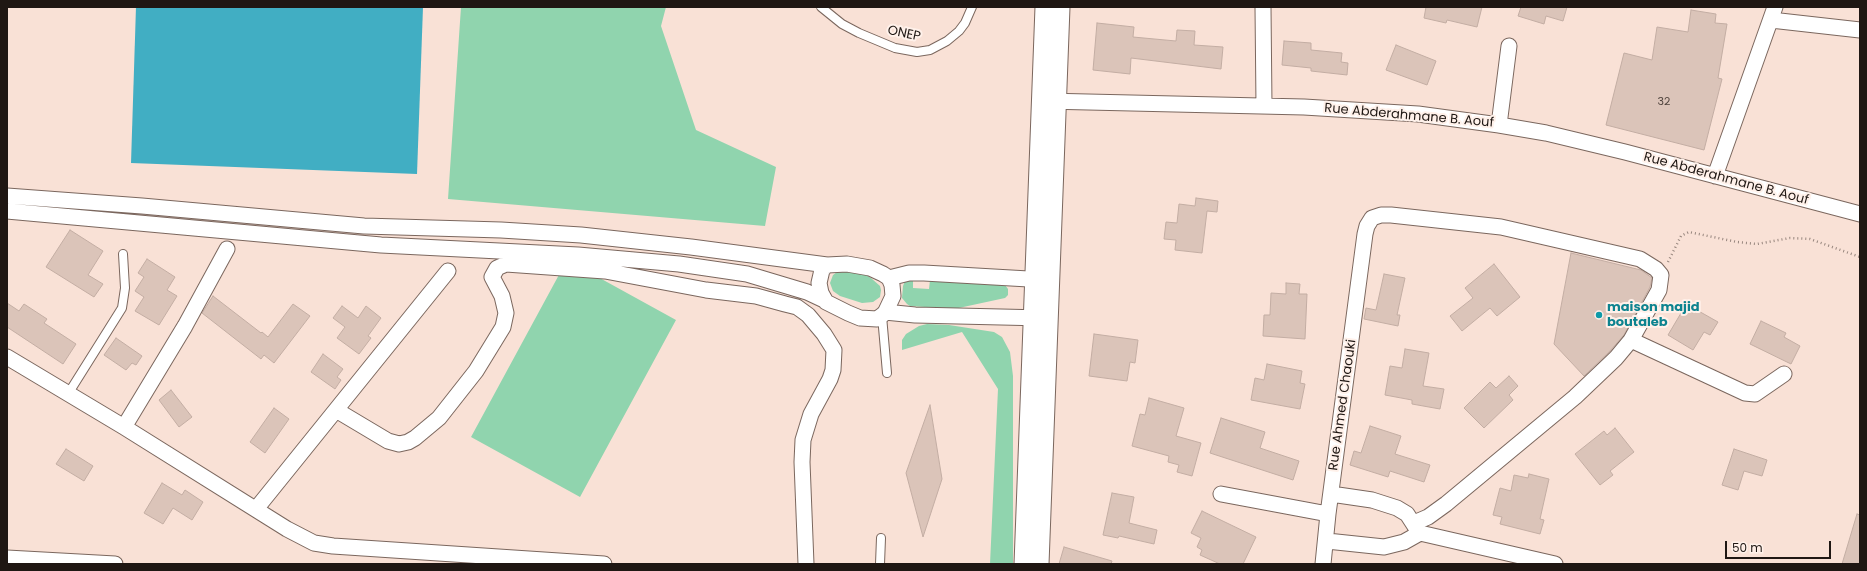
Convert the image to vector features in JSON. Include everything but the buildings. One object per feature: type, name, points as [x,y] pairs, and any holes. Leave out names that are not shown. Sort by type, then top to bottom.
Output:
[{"type":"street","points":[[1045,7],[1050,101]]},
{"type":"street","points":[[1024,564],[1041,318],[1050,101],[1060,7]]},
{"type":"street","points":[[1263,7],[1264,106]]},
{"type":"street","points":[[1716,176],[1773,14],[1860,30]]},
{"type":"street","points":[[1499,124],[1510,46]]},
{"type":"street","name":"Rue Abderahmane B. Aouf","points":[[1050,101],[1264,106],[1411,114],[1499,124],[1588,143],[1860,214]]},
{"type":"street","points":[[7,196],[142,206],[364,226],[501,230],[581,235],[691,247],[827,265],[840,263],[877,270],[889,278],[893,289],[893,296],[884,314],[874,320],[860,318],[807,292],[746,274],[680,264],[578,255],[381,245],[7,211]]},
{"type":"street","name":"Rue Ahmed Chaouki","points":[[1323,564],[1327,541],[1328,514],[1364,247],[1367,226],[1372,218],[1380,215],[1501,227],[1640,259],[1654,266],[1661,275]]},
{"type":"street","points":[[124,427],[185,326],[227,249]]},
{"type":"street","points":[[336,410],[388,441],[399,444],[408,442],[415,438],[439,418],[476,371],[503,327],[506,313],[502,296],[492,277],[497,268],[506,264],[605,271],[706,290],[756,296],[797,307],[808,315],[824,334],[834,350],[833,370],[830,379],[811,414],[804,435],[802,462],[806,564]]},
{"type":"street","points":[[824,300],[819,283],[822,270],[827,265]]},
{"type":"street","points":[[256,509],[448,271]]},
{"type":"street","points":[[889,278],[909,273],[924,272],[1043,279]]},
{"type":"street","points":[[1327,541],[1384,547],[1404,542],[1428,517],[1446,504],[1569,402],[1608,366],[1631,340],[1659,290],[1661,275]]},
{"type":"street","points":[[884,314],[1041,318]]},
{"type":"street","points":[[1039,564],[1041,318]]},
{"type":"street","points":[[1631,340],[1745,393],[1755,394],[1784,374]]},
{"type":"street","points":[[7,357],[124,427],[301,538],[322,546],[604,564]]},
{"type":"street","points":[[1221,494],[1328,514]]},
{"type":"street","points":[[1331,494],[1372,500],[1389,505],[1407,514],[1417,528],[1555,564]]},
{"type":"street","points":[[7,558],[115,564]]},
{"type":"lane","name":"ONEP","points":[[821,7],[842,24],[859,33],[895,48],[917,52],[930,50],[947,41],[959,31],[965,23],[972,7]]},
{"type":"lane","points":[[68,394],[122,308],[125,288],[123,254]]},
{"type":"lane","points":[[884,314],[887,373]]},
{"type":"lane","points":[[880,564],[881,538]]},
{"type":"path","points":[[1661,275],[1681,236],[1689,232],[1736,242],[1757,244],[1790,238],[1810,239],[1860,256]]},
{"type":"green space","points":[[461,7],[666,7],[661,26],[696,130],[776,167],[765,226],[448,199]]},
{"type":"green space","points":[[567,260],[676,320],[580,497],[471,437]]},
{"type":"green space","points":[[840,270],[864,274],[871,278],[880,286],[880,297],[873,302],[862,303],[840,296],[833,291],[830,283],[833,275]]},
{"type":"green space","points":[[913,279],[913,288],[929,289],[930,280],[1005,285],[1008,289],[1008,295],[1005,298],[954,309],[910,306],[902,298],[903,286],[905,281]]},
{"type":"green space","points":[[927,324],[949,325],[994,332],[1002,337],[1010,352],[1013,376],[1013,564],[990,564],[998,389],[962,332],[902,350],[902,340],[906,334],[919,326]]},
{"type":"water","points":[[136,7],[423,7],[417,174],[131,163]]},
{"type":"place","name":"maison majid boutaleb","points":[[1599,315]]}]
